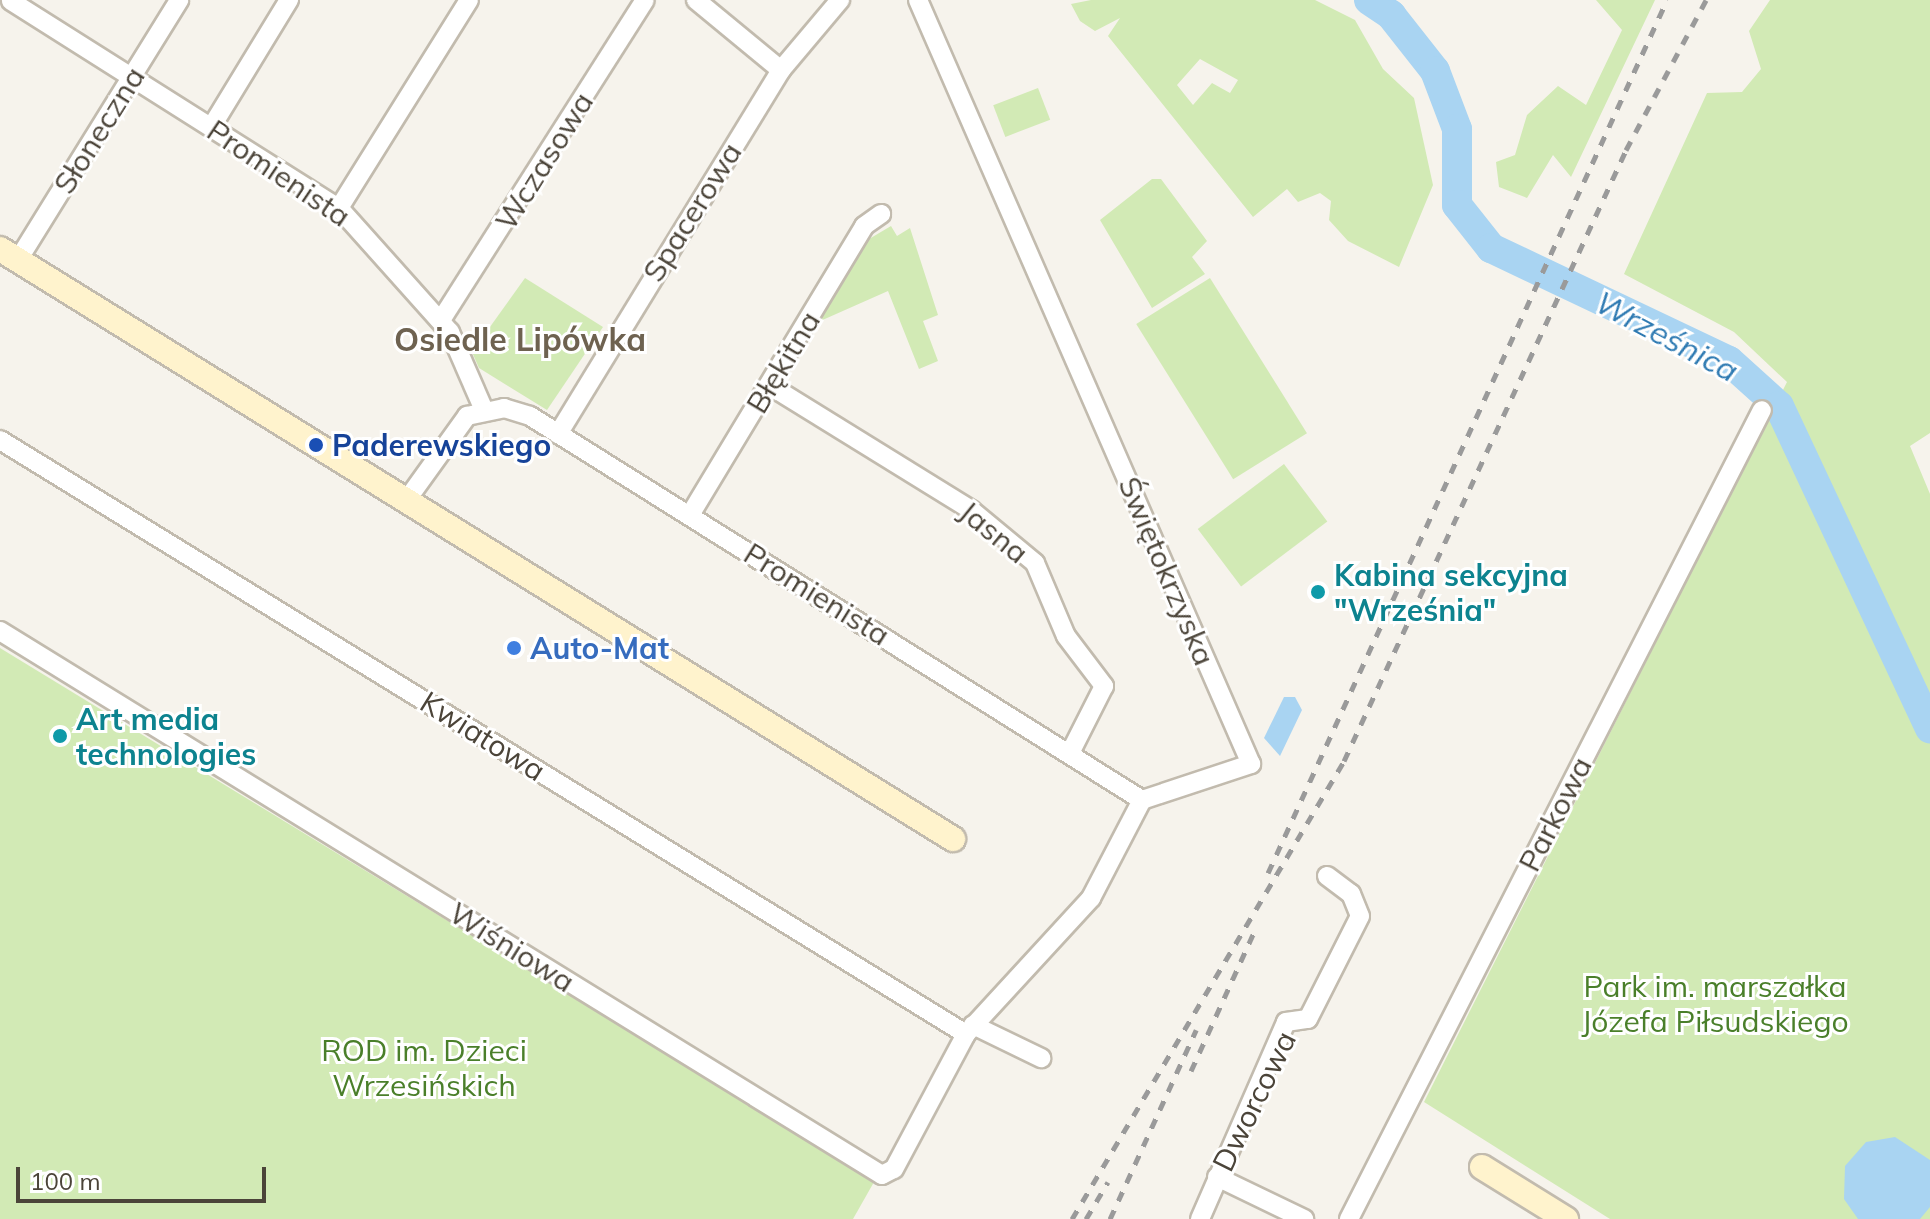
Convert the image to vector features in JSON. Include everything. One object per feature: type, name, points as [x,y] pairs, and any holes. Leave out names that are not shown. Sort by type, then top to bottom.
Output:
[{"type":"street","name":"Promienista","points":[[11,0],[339,208],[441,320],[483,408],[530,416],[1071,751],[1142,800]]},
{"type":"street","points":[[0,18],[11,0]]},
{"type":"street","name":"Słoneczna","points":[[6,256],[132,76],[179,0]]},
{"type":"street","points":[[212,126],[289,0]]},
{"type":"street","points":[[339,208],[469,0]]},
{"type":"street","name":"Wczasowa","points":[[441,320],[645,0]]},
{"type":"street","points":[[696,0],[781,70]]},
{"type":"street","name":"Spacerowa","points":[[558,434],[781,70],[840,0]]},
{"type":"street","name":"Świętokrzyska","points":[[918,0],[1251,764],[1142,800]]},
{"type":"street","name":"Błękitna","points":[[690,515],[864,226],[881,214]]},
{"type":"street","points":[[6,256],[953,839]]},
{"type":"street","name":"Jasna","points":[[769,385],[971,510],[1035,563],[1066,636],[1104,686],[1071,751]]},
{"type":"street","points":[[406,501],[453,431],[483,408]]},
{"type":"street","name":"Parkowa","points":[[1349,1219],[1762,410]]},
{"type":"street","name":"Kwiatowa","points":[[0,440],[969,1029],[1041,1058]]},
{"type":"street","name":"Wiśniowa","points":[[0,631],[882,1175],[894,1169],[969,1029]]},
{"type":"street","points":[[969,1029],[1057,942],[1091,898],[1142,800]]},
{"type":"street","name":"Dworcowa","points":[[1200,1219],[1286,1022],[1308,1019],[1360,916],[1351,894],[1327,876]]},
{"type":"street","points":[[1482,1167],[1566,1219]]},
{"type":"street","points":[[1217,1177],[1304,1219]]},
{"type":"green space","points":[[1091,0],[1315,0],[1355,20],[1383,69],[1414,98],[1433,185],[1399,267],[1348,241],[1329,220],[1331,201],[1320,193],[1298,202],[1287,189],[1253,217],[1108,36],[1120,18],[1095,31],[1080,21],[1071,4]],"holes":[[[1200,59],[1238,80],[1230,93],[1212,83],[1193,105],[1177,85]]]},
{"type":"green space","points":[[1596,0],[1655,0],[1571,177],[1553,155],[1527,198],[1499,187],[1496,162],[1515,155],[1527,115],[1558,86],[1586,105],[1622,30]]},
{"type":"green space","name":"Park im. marszałka Józefa Piłsudskiego","points":[[1770,0],[1930,0],[1930,433],[1910,446],[1930,494],[1930,1219],[1610,1219],[1424,1102],[1787,382],[1734,332],[1624,274],[1707,93],[1742,92],[1761,69],[1749,31]]},
{"type":"green space","points":[[1038,88],[1050,120],[1005,137],[993,105]]},
{"type":"green space","points":[[1152,179],[1161,179],[1207,241],[1192,257],[1205,274],[1152,308],[1100,220]]},
{"type":"green space","points":[[891,226],[897,236],[910,228],[938,315],[923,321],[938,361],[919,369],[888,291],[818,322],[864,242]]},
{"type":"green space","points":[[525,278],[603,327],[547,410],[479,368],[472,352]]},
{"type":"green space","points":[[1210,278],[1307,433],[1233,479],[1136,324]]},
{"type":"green space","points":[[1284,464],[1327,522],[1241,586],[1198,529]]},
{"type":"green space","name":"ROD im. Dzieci Wrzesińskich","points":[[0,648],[858,1171],[874,1182],[853,1219],[0,1219]]},
{"type":"water","points":[[1284,697],[1295,697],[1302,710],[1280,756],[1264,738]]},
{"type":"water","points":[[1895,1137],[1930,1160],[1930,1207],[1920,1219],[1858,1219],[1844,1199],[1845,1166],[1866,1142]]},
{"type":"waterway","name":"Wrześnica","points":[[1369,0],[1391,15],[1435,71],[1457,129],[1457,205],[1491,248],[1729,361],[1779,406],[1930,728]]},
{"type":"railway","points":[[1268,873],[1667,0]]},
{"type":"railway","points":[[1072,1219],[1344,761],[1626,150],[1706,0]]},
{"type":"railway","points":[[1191,1071],[1254,932]]},
{"type":"railway","points":[[1110,1219],[1196,1030]]},
{"type":"railway","points":[[1086,1219],[1108,1182]]},
{"type":"place","name":"Paderewskiego","points":[[316,445]]},
{"type":"place","name":"Kabina sekcyjna \"Września\"","points":[[1318,592]]},
{"type":"place","name":"Auto-Mat","points":[[514,648]]},
{"type":"place","name":"Art media technologies","points":[[60,736]]},
{"type":"district","name":"Osiedle Lipówka","points":[[520,339]]}]
